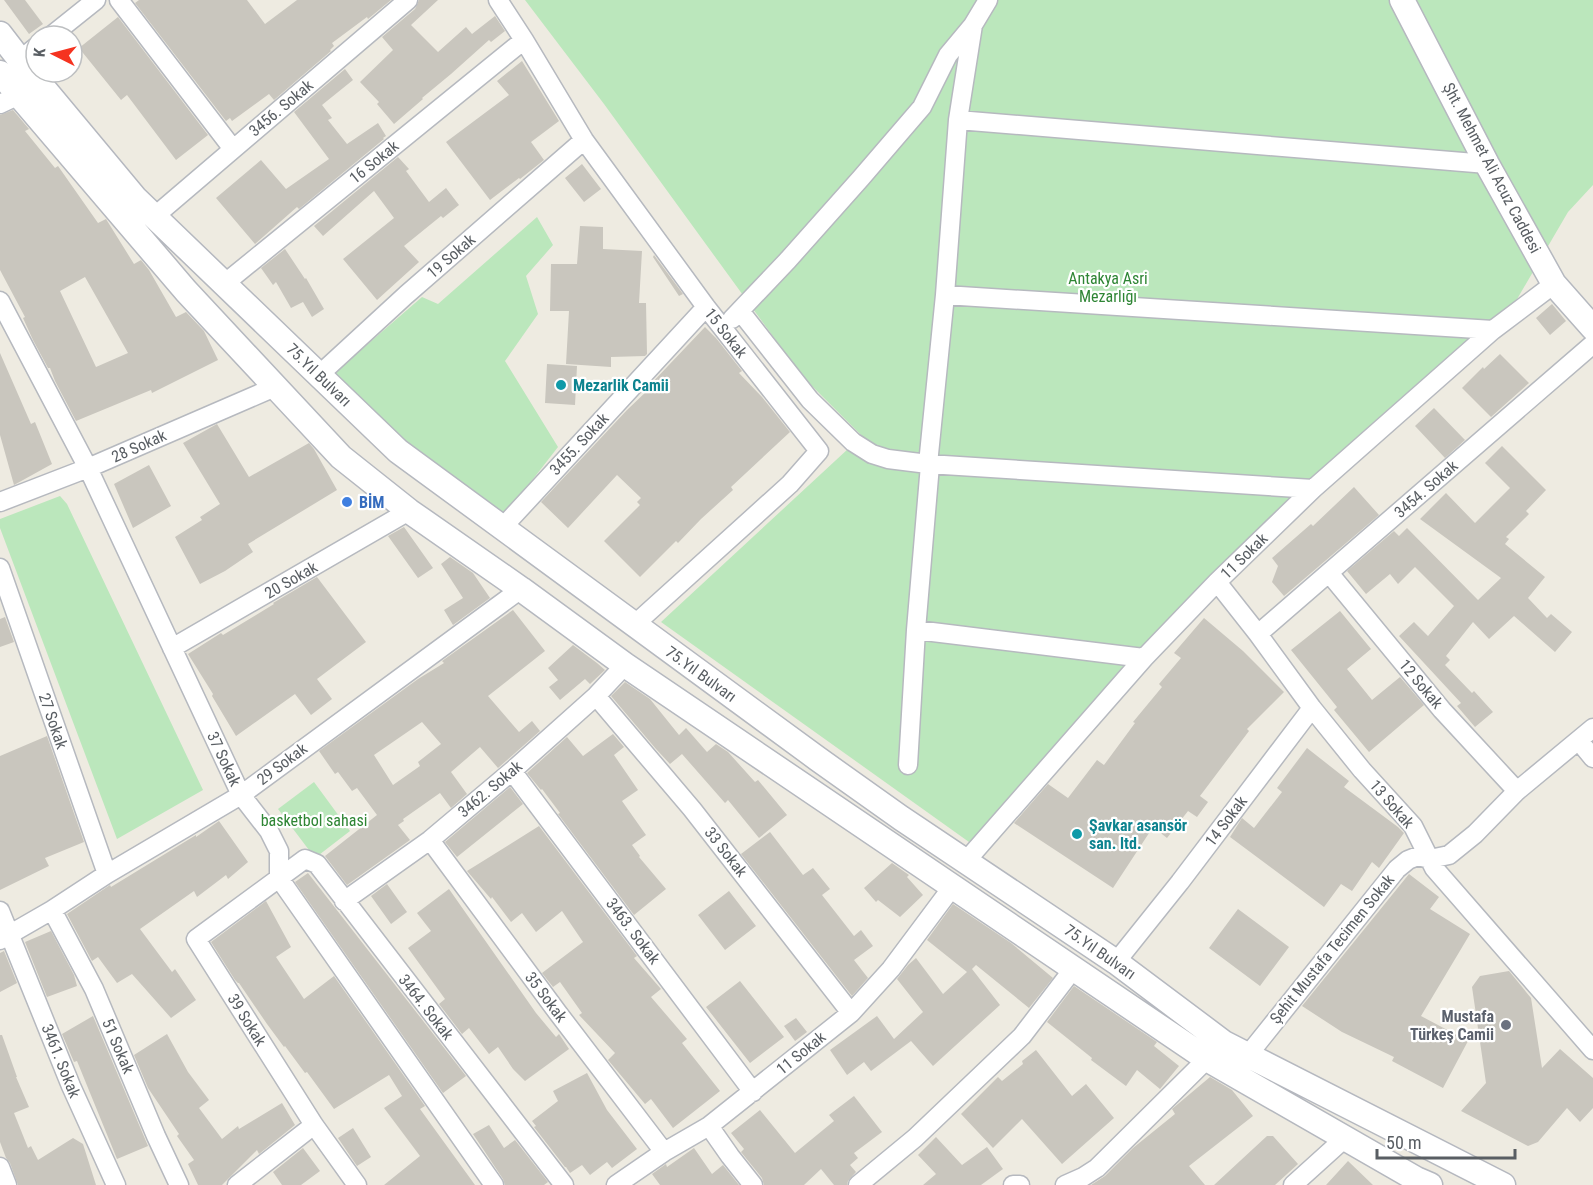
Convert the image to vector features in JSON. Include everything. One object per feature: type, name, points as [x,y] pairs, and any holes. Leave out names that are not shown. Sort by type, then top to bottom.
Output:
[{"type":"main road","name":"Şht. Mehmet Ali Acuz Caddesi","points":[[1402,0],[1487,164],[1554,284],[1593,328]]},
{"type":"main road","name":"75.Yıl Bulvarı","points":[[0,34],[19,60],[135,198],[398,451],[818,759],[901,818],[1116,962],[1224,1043],[1503,1185]]},
{"type":"main road","name":"75.Yıl Bulvarı","points":[[19,60],[10,100],[341,457],[409,511],[625,665],[1207,1059],[1419,1183]]},
{"type":"street","points":[[66,24],[96,0]]},
{"type":"street","points":[[119,0],[233,149]]},
{"type":"street","name":"3456. Sokak","points":[[155,216],[408,0]]},
{"type":"street","name":"15 Sokak","points":[[498,0],[584,140],[722,329],[819,451],[790,484],[634,625]]},
{"type":"street","points":[[722,329],[861,178],[922,107],[948,55],[973,25],[988,0]]},
{"type":"street","points":[[908,765],[916,630],[930,465],[928,464],[945,294],[958,120],[973,25]]},
{"type":"street","name":"16 Sokak","points":[[224,284],[524,40]]},
{"type":"street","points":[[958,120],[1487,164]]},
{"type":"street","name":"19 Sokak","points":[[319,375],[584,140]]},
{"type":"street","name":"11 Sokak","points":[[966,861],[1144,658],[1216,582],[1313,489],[1493,330],[1554,284]]},
{"type":"street","points":[[945,294],[1493,330]]},
{"type":"street","name":"37 Sokak","points":[[0,301],[87,468],[240,795],[269,831],[279,851],[279,878]]},
{"type":"street","name":"3455. Sokak","points":[[502,528],[706,307]]},
{"type":"street","points":[[740,311],[810,400],[853,442],[872,454],[888,459],[928,464],[1313,489]]},
{"type":"street","name":"3454. Sokak","points":[[1258,634],[1593,344]]},
{"type":"street","name":"28 Sokak","points":[[0,502],[87,468],[275,387]]},
{"type":"street","name":"20 Sokak","points":[[172,648],[409,511]]},
{"type":"street","name":"27 Sokak","points":[[0,568],[107,874]]},
{"type":"street","name":"12 Sokak","points":[[1329,573],[1442,710],[1517,791]]},
{"type":"street","name":"13 Sokak","points":[[1216,582],[1362,770],[1413,826],[1434,868],[1593,1050]]},
{"type":"street","name":"29 Sokak","points":[[5,937],[240,795],[521,589]]},
{"type":"street","points":[[916,630],[1144,658]]},
{"type":"street","name":"3462. Sokak","points":[[344,901],[430,840],[596,696],[625,665]]},
{"type":"street","name":"33 Sokak","points":[[596,696],[692,809],[851,1013]]},
{"type":"street","name":"14 Sokak","points":[[1116,962],[1312,708]]},
{"type":"street","name":"Şehit Mustafa Tecimen Sokak","points":[[1248,1055],[1397,868],[1418,856],[1430,859],[1449,855],[1466,843],[1517,791],[1593,728]]},
{"type":"street","points":[[1579,741],[1593,758]]},
{"type":"street","name":"3463. Sokak","points":[[512,771],[753,1092]]},
{"type":"street","name":"35 Sokak","points":[[430,840],[664,1152]]},
{"type":"street","name":"3464. Sokak","points":[[279,878],[305,859],[317,864],[564,1185]]},
{"type":"street","points":[[279,878],[494,1185]]},
{"type":"street","name":"39 Sokak","points":[[279,878],[196,939],[314,1125],[357,1185]]},
{"type":"street","name":"11 Sokak","points":[[616,1185],[664,1152],[709,1126],[851,1013],[891,969],[953,886]]},
{"type":"street","name":"51 Sokak","points":[[52,910],[94,989],[179,1185]]},
{"type":"street","name":"3461. Sokak","points":[[0,911],[5,937],[116,1185]]},
{"type":"street","points":[[858,1185],[915,1138],[1022,1036],[1074,968]]},
{"type":"street","points":[[1065,1185],[1083,1178],[1096,1168],[1207,1059]]},
{"type":"street","points":[[237,1185],[314,1125]]},
{"type":"street","points":[[709,1126],[753,1185]]},
{"type":"street","points":[[1293,1185],[1344,1138]]},
{"type":"street","points":[[0,1167],[7,1185]]},
{"type":"street","points":[[1013,1185],[1020,1185]]},
{"type":"green space","name":"Antakya Asri Mezarlığı","points":[[525,0],[1593,0],[1593,185],[1568,212],[1513,306],[1345,462],[980,834],[969,842],[661,622],[862,436],[801,375],[604,104]]},
{"type":"green space","points":[[537,217],[553,245],[526,276],[538,314],[505,361],[558,447],[505,515],[404,444],[332,375],[422,297],[438,304]]},
{"type":"green space","points":[[60,496],[67,504],[203,790],[117,839],[0,528],[0,519]]},
{"type":"green space","name":"basketbol sahasi","points":[[314,782],[350,831],[315,858],[278,809]]},
{"type":"building","points":[[4,0],[25,0],[43,24],[24,24],[24,27]]},
{"type":"building","points":[[139,0],[247,0],[265,24],[297,0],[391,0],[368,19],[367,17],[332,43],[334,46],[331,51],[274,100],[269,94],[232,121],[230,118],[226,121],[135,3]]},
{"type":"building","points":[[419,0],[438,0],[411,25],[438,52],[466,27],[472,34],[495,16],[505,31],[491,42],[489,40],[394,124],[377,104],[379,102],[360,82],[393,50],[382,37],[415,9]]},
{"type":"building","points":[[118,17],[208,135],[176,160],[127,95],[121,100],[84,54],[84,44]]},
{"type":"building","points":[[522,61],[559,121],[531,142],[544,160],[490,200],[446,142],[509,95],[497,81]]},
{"type":"building","points":[[345,69],[353,80],[322,105],[332,118],[328,120],[347,144],[378,123],[386,136],[299,209],[297,207],[255,244],[216,198],[261,160],[286,189],[329,159],[294,112]]},
{"type":"building","points":[[13,110],[29,129],[25,131],[55,168],[58,166],[98,223],[106,219],[134,264],[141,260],[149,270],[176,317],[186,312],[204,331],[218,360],[152,393],[151,390],[76,421],[50,368],[33,340],[23,318],[25,317],[0,270],[0,115]],"holes":[[[85,277],[128,353],[96,367],[60,291]]]},
{"type":"building","points":[[398,157],[409,169],[406,171],[429,202],[446,188],[459,205],[443,218],[441,216],[404,246],[419,262],[377,300],[343,259],[394,218],[374,191],[323,236],[314,226]]},
{"type":"building","points":[[582,164],[601,189],[584,202],[565,178]]},
{"type":"building","points":[[580,226],[603,227],[603,249],[642,251],[639,303],[646,303],[647,354],[645,356],[611,357],[611,367],[566,364],[569,311],[550,311],[551,264],[577,264]]},
{"type":"building","points":[[285,249],[306,278],[324,309],[312,317],[303,302],[291,308],[276,282],[273,285],[261,268]]},
{"type":"building","points":[[654,255],[683,294],[679,296],[653,257]]},
{"type":"building","points":[[1552,304],[1566,321],[1550,335],[1536,318]]},
{"type":"building","points":[[705,327],[742,371],[739,373],[790,432],[731,487],[733,490],[640,577],[604,541],[640,505],[637,502],[641,498],[617,475],[568,528],[541,502]]},
{"type":"building","points":[[0,353],[31,424],[35,422],[52,464],[14,485],[0,435]]},
{"type":"building","points":[[1500,354],[1529,383],[1491,417],[1462,388]]},
{"type":"building","name":"Mezarlik Camii","points":[[547,364],[577,366],[575,405],[545,403]]},
{"type":"building","points":[[1434,408],[1465,440],[1445,458],[1415,426]]},
{"type":"building","points":[[217,424],[249,477],[309,443],[337,490],[248,544],[253,552],[200,584],[175,537],[202,520],[200,517],[220,504],[183,443]]},
{"type":"building","points":[[1502,446],[1546,490],[1526,511],[1529,514],[1506,537],[1509,539],[1505,544],[1545,577],[1528,598],[1547,618],[1551,614],[1572,632],[1555,652],[1514,616],[1489,639],[1473,622],[1446,656],[1450,660],[1445,665],[1493,712],[1475,727],[1457,706],[1461,703],[1399,636],[1414,622],[1428,636],[1454,606],[1415,567],[1398,584],[1390,574],[1366,594],[1347,571],[1394,531],[1399,536],[1407,528],[1478,600],[1501,578],[1420,519],[1446,493],[1475,523],[1510,488],[1485,463]]},
{"type":"building","points":[[149,465],[171,506],[133,528],[114,484]]},
{"type":"building","points":[[1354,487],[1379,515],[1284,596],[1272,582],[1278,566],[1272,558],[1311,524],[1313,526]]},
{"type":"building","points":[[404,527],[433,568],[418,578],[388,536]]},
{"type":"building","points":[[450,557],[473,573],[490,598],[453,625],[444,610],[463,598],[441,564]]},
{"type":"building","points":[[317,577],[366,642],[317,679],[332,699],[311,715],[295,694],[236,736],[188,654]]},
{"type":"building","points":[[513,610],[545,651],[488,696],[519,732],[532,721],[540,731],[498,768],[480,747],[451,772],[467,794],[451,808],[440,793],[403,819],[404,821],[398,825],[410,840],[347,885],[325,856],[377,815],[357,788],[352,791],[338,772],[335,774],[319,751],[418,679],[444,663],[442,661]],"holes":[[[422,722],[441,744],[418,762],[420,766],[393,785],[374,755]]]},
{"type":"building","points":[[1340,611],[1371,649],[1347,669],[1372,700],[1400,677],[1424,705],[1369,752],[1334,710],[1337,707],[1291,650]]},
{"type":"building","points":[[5,617],[14,642],[0,647],[0,619]]},
{"type":"building","points":[[1204,618],[1243,651],[1284,692],[1247,729],[1249,731],[1200,796],[1208,802],[1197,817],[1188,811],[1167,838],[1153,827],[1113,888],[1014,823],[1048,784],[1068,798],[1097,760],[1104,765],[1135,723],[1133,722],[1162,687],[1159,684],[1181,658],[1174,653]]},
{"type":"building","points":[[573,645],[605,670],[590,684],[585,679],[560,700],[549,687],[558,680],[548,668]]},
{"type":"building","points":[[625,682],[650,699],[679,735],[686,728],[707,752],[716,744],[728,752],[755,782],[758,780],[787,815],[759,838],[728,800],[725,803],[682,754],[670,764],[656,749],[611,696]]},
{"type":"building","points":[[613,734],[624,747],[614,755],[638,790],[622,801],[646,835],[632,845],[666,889],[634,915],[558,814],[560,813],[542,789],[527,773],[567,737],[583,756]]},
{"type":"building","points":[[47,736],[84,842],[45,858],[49,866],[0,890],[0,756]]},
{"type":"building","points":[[1307,748],[1349,781],[1344,787],[1404,833],[1379,868],[1372,862],[1352,891],[1341,884],[1324,907],[1230,837],[1242,818],[1254,828],[1282,792],[1277,788]]},
{"type":"building","points":[[510,787],[523,804],[457,857],[445,842]]},
{"type":"building","points":[[219,821],[248,862],[228,879],[226,875],[197,897],[194,891],[140,929],[172,972],[175,969],[196,1000],[171,1018],[132,974],[117,983],[98,957],[92,961],[67,914],[110,885],[111,887]]},
{"type":"building","points":[[539,826],[637,956],[634,958],[661,989],[651,997],[687,1039],[682,1043],[720,1091],[673,1128],[651,1099],[645,1104],[608,1060],[615,1053],[579,1015],[582,1013],[560,982],[553,987],[542,973],[583,942],[562,911],[536,932],[522,913],[511,922],[492,897],[491,899],[467,871]]},
{"type":"building","points":[[770,832],[803,875],[813,868],[830,889],[822,895],[854,936],[861,930],[873,946],[854,960],[868,978],[852,996],[741,854]]},
{"type":"building","points":[[892,863],[909,875],[907,877],[923,895],[900,917],[878,900],[876,902],[864,888]]},
{"type":"building","points":[[308,873],[466,1076],[443,1093],[295,882]]},
{"type":"building","points":[[1409,874],[1439,897],[1430,909],[1470,934],[1421,1016],[1468,1041],[1443,1088],[1392,1061],[1394,1057],[1342,1032],[1302,1006]]},
{"type":"building","points":[[387,884],[407,912],[391,924],[371,896]]},
{"type":"building","points":[[449,889],[536,1013],[556,1037],[559,1034],[569,1049],[525,1081],[513,1069],[498,1047],[489,1054],[469,1028],[462,1034],[439,1004],[445,999],[408,948],[431,931],[417,913]]},
{"type":"building","points":[[729,891],[756,926],[725,950],[698,915]]},
{"type":"building","points":[[266,901],[291,947],[276,957],[304,999],[334,976],[425,1106],[420,1109],[475,1185],[384,1185],[420,1156],[384,1108],[402,1096],[389,1075],[334,1109],[267,1024],[211,942]]},
{"type":"building","points":[[953,904],[1011,943],[1053,978],[1029,1008],[976,965],[972,969],[1000,1005],[933,1066],[911,1041],[871,1071],[864,1062],[847,1075],[830,1050],[877,1016],[894,1039],[923,1012],[897,979],[916,958],[943,994],[967,972],[927,940]]},
{"type":"building","points":[[1238,909],[1289,947],[1260,986],[1209,948]]},
{"type":"building","points":[[51,931],[74,975],[77,986],[47,997],[25,942]]},
{"type":"building","points":[[4,951],[17,983],[0,992],[0,953]]},
{"type":"building","points":[[1509,971],[1531,998],[1542,1068],[1560,1049],[1593,1078],[1593,1108],[1580,1122],[1567,1108],[1538,1142],[1528,1146],[1461,1111],[1486,1083],[1472,987],[1480,976]]},
{"type":"building","points":[[740,981],[784,1037],[750,1063],[706,1007]]},
{"type":"building","points":[[1074,986],[1157,1042],[1154,1046],[1179,1066],[1160,1089],[1137,1070],[1126,1086],[1091,1060],[1092,1058],[1047,1022]]},
{"type":"building","points":[[93,1016],[148,1146],[117,1159],[77,1061],[74,1062],[62,1034]]},
{"type":"building","points":[[796,1018],[807,1032],[795,1041],[784,1026]]},
{"type":"building","points":[[167,1034],[188,1072],[209,1100],[199,1108],[222,1139],[238,1126],[239,1129],[282,1103],[295,1125],[259,1154],[257,1150],[222,1185],[198,1185],[188,1164],[194,1160],[148,1088],[134,1055]]},
{"type":"building","points":[[0,1035],[2,1035],[29,1107],[14,1113],[28,1148],[31,1146],[38,1160],[73,1138],[83,1144],[96,1185],[18,1185],[0,1142]]},
{"type":"building","points":[[1036,1050],[1072,1096],[1086,1084],[1114,1118],[1062,1164],[1022,1119],[993,1148],[961,1114],[998,1077],[1002,1081]]},
{"type":"building","points":[[587,1073],[607,1110],[637,1149],[612,1168],[607,1162],[590,1175],[582,1165],[570,1173],[534,1127],[536,1126],[532,1121],[558,1101],[553,1091]]},
{"type":"building","points":[[1210,1077],[1232,1090],[1253,1116],[1189,1166],[1205,1185],[1091,1185],[1105,1176],[1133,1148],[1175,1114],[1172,1109]]},
{"type":"building","points":[[854,1096],[882,1132],[854,1153],[858,1158],[850,1165],[856,1172],[847,1185],[834,1185],[821,1169],[804,1185],[764,1185],[762,1178],[741,1152],[744,1149],[731,1133],[760,1110],[795,1153],[834,1121],[829,1115]]},
{"type":"building","points":[[489,1125],[504,1148],[515,1140],[548,1182],[544,1185],[505,1185],[473,1134]]},
{"type":"building","points":[[353,1128],[371,1157],[357,1166],[338,1138]]},
{"type":"building","points":[[1267,1136],[1273,1136],[1298,1164],[1275,1185],[1214,1185]]},
{"type":"building","points":[[936,1137],[962,1165],[987,1147],[1003,1169],[981,1185],[923,1185],[936,1174],[918,1155]]},
{"type":"building","points":[[303,1148],[320,1171],[301,1185],[282,1185],[273,1172]]},
{"type":"building","points":[[694,1148],[712,1174],[723,1165],[739,1185],[660,1185],[652,1174],[666,1164],[667,1167]]},
{"type":"building","points":[[1348,1161],[1373,1185],[1326,1185]]},
{"type":"place","name":"Mezarlik Camii","points":[[561,385]]},
{"type":"place","name":"BİM","points":[[347,502]]},
{"type":"place","name":"Şavkar asansör san. ltd.","points":[[1077,834]]},
{"type":"place","name":"Mustafa Türkeş Camii","points":[[1506,1025]]}]
